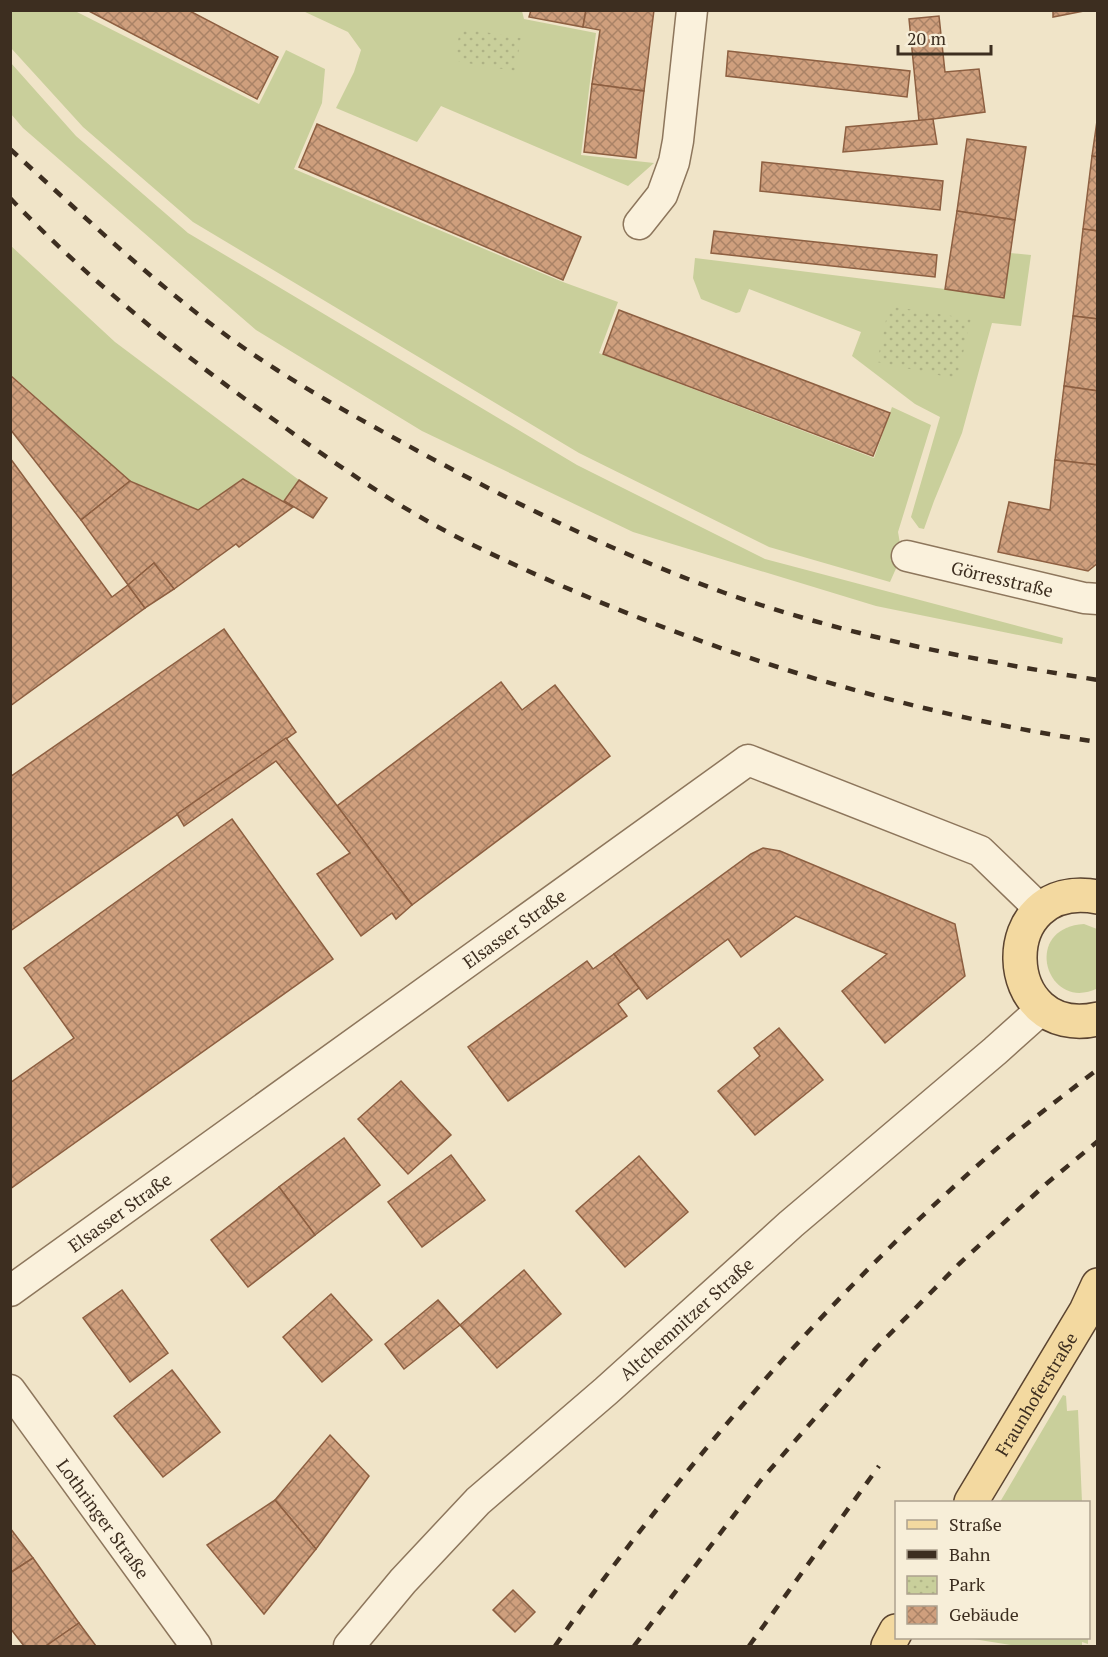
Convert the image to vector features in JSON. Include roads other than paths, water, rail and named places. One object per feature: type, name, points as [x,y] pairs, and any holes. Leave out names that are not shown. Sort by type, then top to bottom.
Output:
[{"type":"main road","points":[[1098,897],[1087,895],[1065,897],[1040,909],[1025,930],[1018,954],[1022,980],[1029,993],[1043,1008],[1072,1021],[1098,1019]]},
{"type":"main road","name":"Fraunhoferstraße","points":[[972,1501],[1086,1311],[1098,1285]]},
{"type":"street","points":[[639,224],[662,195],[674,162],[692,10]]},
{"type":"street","name":"Görresstraße","points":[[906,556],[1084,598],[1098,599]]},
{"type":"street","name":"Elsasser Straße","points":[[10,1291],[748,760],[980,852],[1004,872],[1040,909]]},
{"type":"street","name":"Altchemnitzer Straße","points":[[349,1647],[403,1581],[478,1501],[606,1391],[791,1224],[1043,1008]]},
{"type":"street","name":"Lothringer Straße","points":[[10,1390],[196,1647]]},
{"type":"railway","points":[[10,149],[139,266],[241,346],[294,381],[346,411],[530,509],[685,578],[816,622],[956,655],[1098,680]]},
{"type":"railway","points":[[10,198],[108,291],[178,349],[250,403],[356,477],[452,535],[626,613],[780,668],[938,711],[1098,742]]},
{"type":"railway","points":[[555,1646],[603,1579],[706,1449],[816,1324],[933,1206],[1007,1140],[1098,1069]]},
{"type":"railway","points":[[634,1646],[761,1480],[876,1348],[959,1264],[1046,1184],[1098,1141]]},
{"type":"railway","points":[[749,1646],[879,1466]]}]
